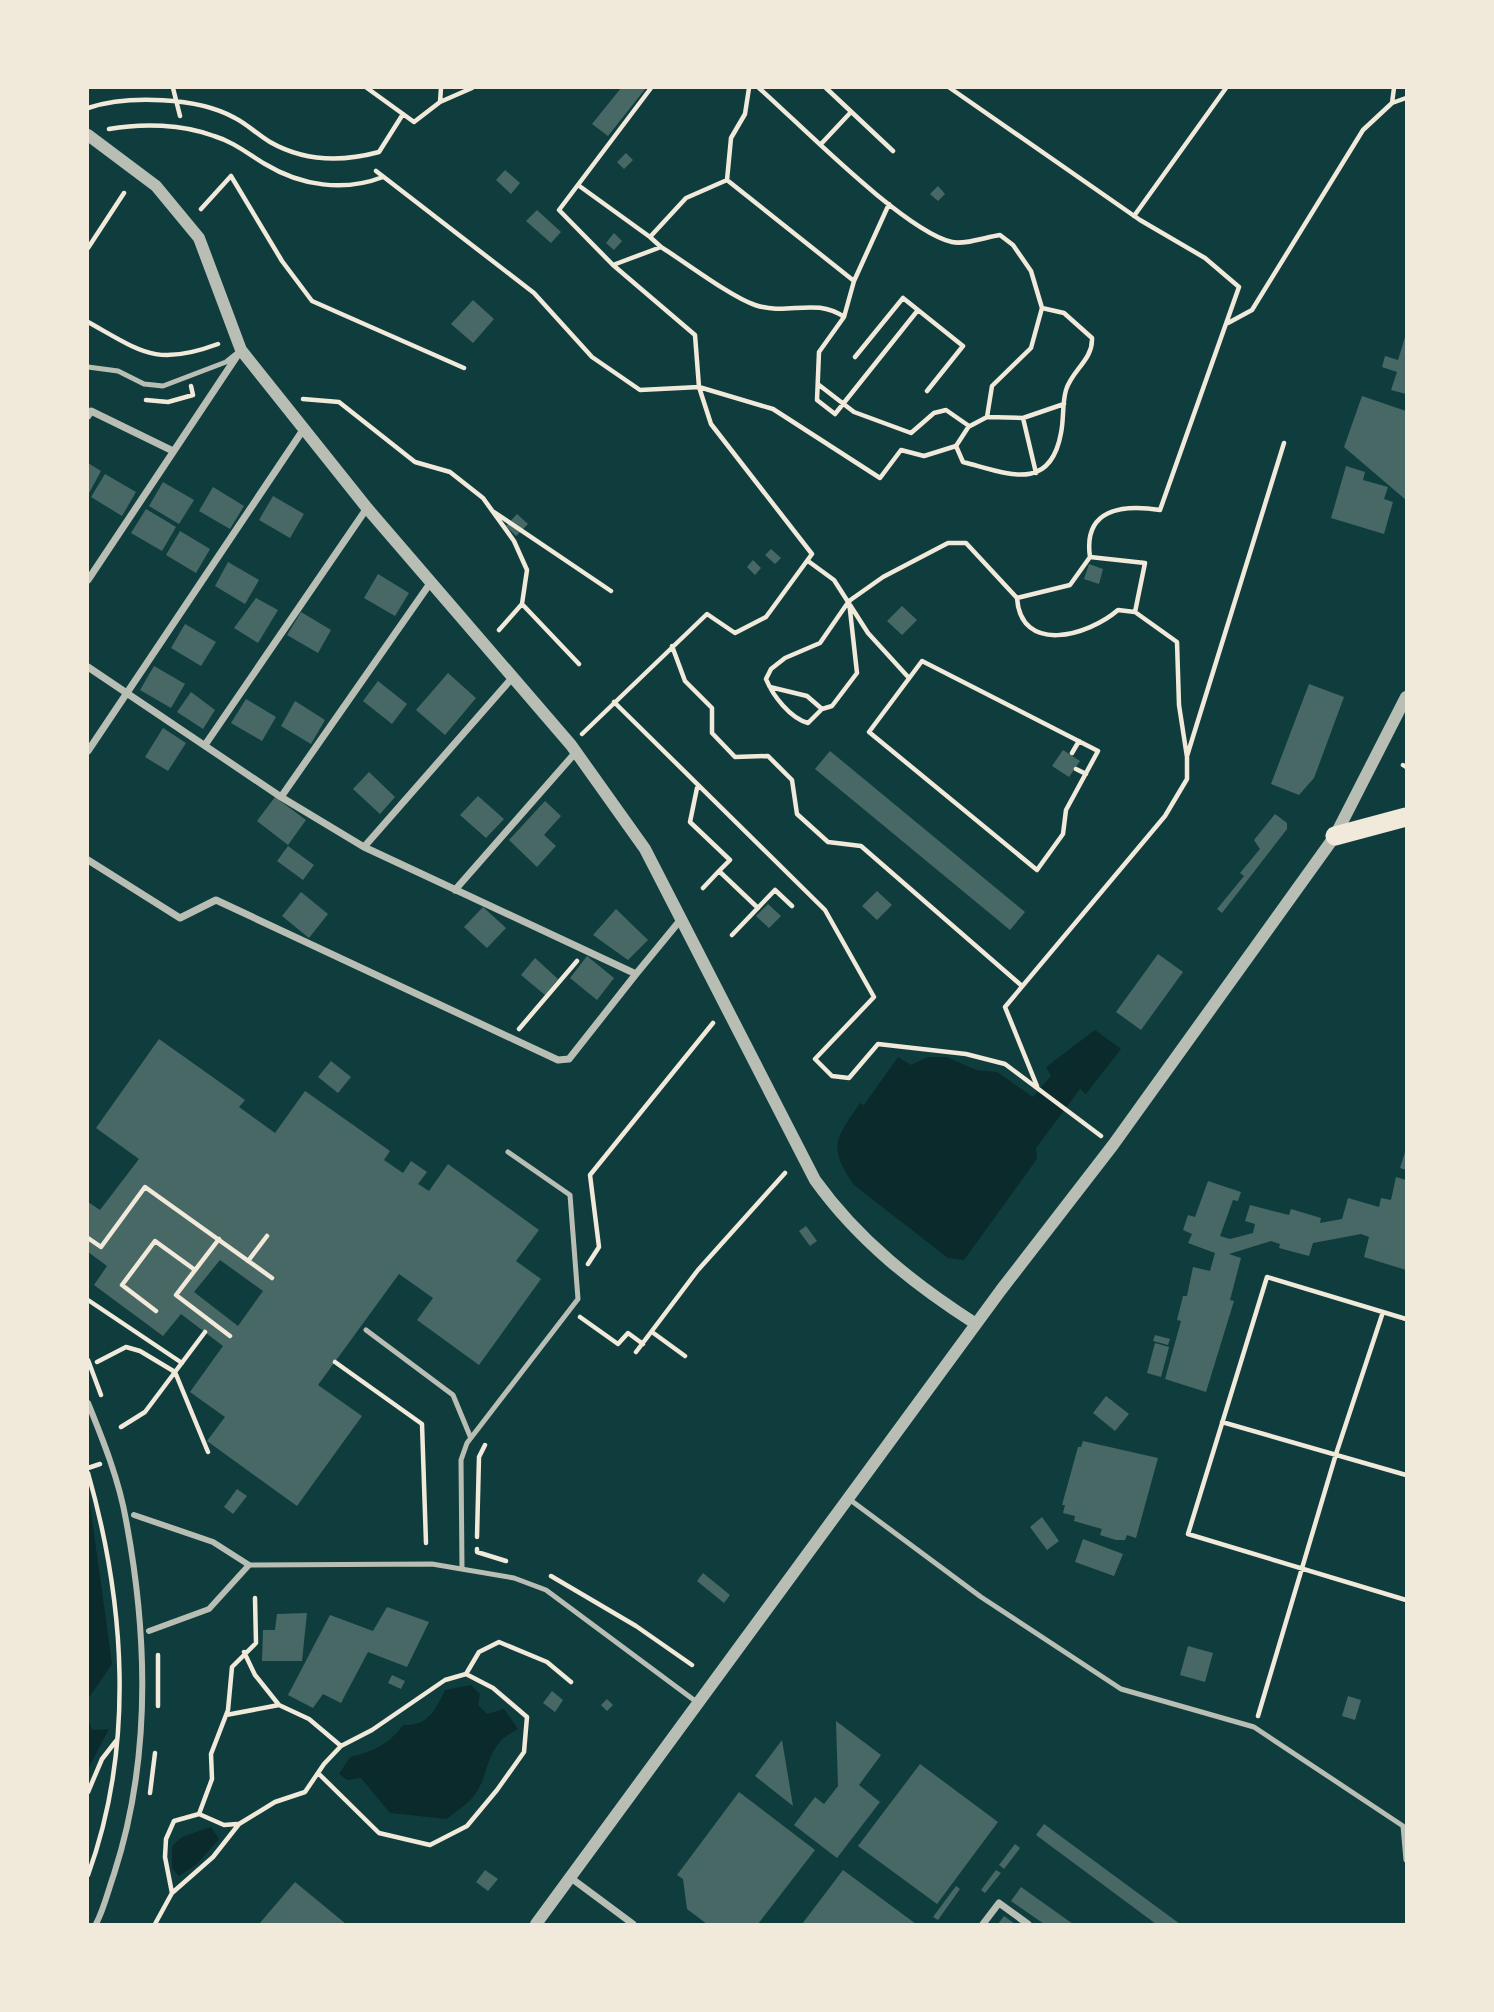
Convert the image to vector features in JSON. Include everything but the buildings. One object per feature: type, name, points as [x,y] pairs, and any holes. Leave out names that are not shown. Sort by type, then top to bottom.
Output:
[{"type":"highway","points":[[1335,836],[1406,817]]},
{"type":"street","points":[[88,135],[156,186],[199,238],[241,350],[367,508],[432,580],[573,748],[645,849],[683,918],[765,1086],[816,1180],[837,1211],[901,1271],[976,1324]]},
{"type":"street","points":[[88,580],[241,350]]},
{"type":"street","points":[[88,416],[90,411],[173,451]]},
{"type":"street","points":[[88,751],[303,430]]},
{"type":"street","points":[[205,745],[367,508]]},
{"type":"street","points":[[281,797],[432,580]]},
{"type":"street","points":[[88,667],[281,797],[364,847],[636,974]]},
{"type":"street","points":[[364,847],[513,677]]},
{"type":"street","points":[[536,1924],[976,1324],[1113,1145],[1335,836],[1406,697]]},
{"type":"street","points":[[454,890],[573,748]]},
{"type":"street","points":[[88,860],[180,918],[216,900],[558,1060],[569,1059],[683,918]]},
{"type":"street","points":[[88,1403],[104,1443],[126,1518],[141,1631],[141,1743],[136,1788],[124,1842],[96,1924]]},
{"type":"street","points":[[134,1515],[214,1542],[249,1565],[209,1609],[149,1631]]},
{"type":"street","points":[[571,1878],[633,1924]]},
{"type":"street","points":[[983,1924],[999,1903],[1028,1924]]},
{"type":"lane","points":[[88,367],[118,371],[144,384],[163,386],[226,362],[241,350]]},
{"type":"lane","points":[[462,1568],[461,1460],[470,1436],[578,1298],[570,1195],[508,1152]]},
{"type":"lane","points":[[366,1330],[453,1395],[470,1436]]},
{"type":"lane","points":[[848,1499],[981,1597],[1121,1689],[1254,1727],[1403,1826],[1406,1860]]},
{"type":"lane","points":[[249,1565],[432,1564],[514,1578],[547,1590],[698,1703]]},
{"type":"path","points":[[173,88],[180,116]]},
{"type":"path","points":[[367,88],[414,122],[440,102],[472,88]]},
{"type":"path","points":[[440,102],[441,88]]},
{"type":"path","points":[[573,748],[614,702],[707,614],[736,633],[766,617],[812,554],[711,424],[699,387],[695,335],[613,265],[559,210],[651,88]]},
{"type":"path","points":[[727,180],[731,138],[745,114],[748,88]]},
{"type":"path","points":[[759,88],[889,204],[925,230],[953,243],[1000,235],[1013,245],[1031,271],[1042,308],[1031,348],[992,386],[987,417]]},
{"type":"path","points":[[826,88],[893,151]]},
{"type":"path","points":[[950,88],[1134,216],[1205,258],[1239,287],[1160,510],[1120,509],[1102,516],[1092,527],[1088,542],[1090,557],[1070,585],[1017,598]]},
{"type":"path","points":[[1134,216],[1226,88]]},
{"type":"path","points":[[1392,103],[1394,88]]},
{"type":"path","points":[[1226,324],[1252,310],[1363,130],[1392,103],[1406,98]]},
{"type":"path","points":[[88,108],[109,100],[177,103],[211,108],[234,117],[299,156],[338,159],[379,152],[403,114]]},
{"type":"path","points":[[821,144],[851,112]]},
{"type":"path","points":[[104,130],[131,125],[191,129],[242,147],[266,165],[304,182],[323,186],[367,183],[383,177]]},
{"type":"path","points":[[376,171],[534,293],[593,357],[640,390],[699,387],[773,409],[880,478],[901,450],[924,456],[956,446],[970,426],[987,417],[1023,418],[1064,404]]},
{"type":"path","points":[[201,209],[230,176],[282,261],[312,301],[464,368]]},
{"type":"path","points":[[650,237],[686,198],[727,180]]},
{"type":"path","points":[[727,180],[854,281]]},
{"type":"path","points":[[578,185],[661,247],[753,304],[778,309],[830,307],[844,317]]},
{"type":"path","points":[[88,247],[124,193]]},
{"type":"path","points":[[889,204],[854,281],[844,317],[819,352],[820,385],[817,400],[835,414],[918,310]]},
{"type":"path","points":[[613,265],[661,247]]},
{"type":"path","points":[[855,357],[903,298],[963,346],[928,391]]},
{"type":"path","points":[[956,446],[963,462],[1019,477],[1037,473],[1046,467],[1056,454],[1067,388],[1092,351],[1092,338],[1064,313],[1042,308]]},
{"type":"path","points":[[88,323],[146,354],[184,356],[218,344]]},
{"type":"path","points":[[820,385],[854,412],[911,433],[934,413],[946,410],[970,426]]},
{"type":"path","points":[[303,399],[339,402],[415,462],[450,472],[483,498],[514,541],[527,570],[522,604],[499,630]]},
{"type":"path","points":[[1023,418],[1037,473]]},
{"type":"path","points":[[1187,757],[1284,443]]},
{"type":"path","points":[[491,509],[611,591]]},
{"type":"path","points":[[849,601],[858,673],[832,706],[822,709],[808,723],[799,721],[769,687],[766,679],[771,669],[786,658],[820,643],[849,601],[883,577],[948,543],[966,543],[1017,598],[1018,616],[1023,623],[1039,632],[1058,635],[1101,624],[1118,610],[1135,612],[1177,642],[1179,705],[1187,757],[1187,779],[1165,816],[1005,1007],[1037,1086]]},
{"type":"path","points":[[1090,557],[1146,563],[1135,612]]},
{"type":"path","points":[[808,561],[834,580],[868,634],[909,678]]},
{"type":"path","points":[[522,604],[579,664]]},
{"type":"path","points":[[672,646],[685,681],[712,708],[712,733],[735,757],[768,757],[792,780],[797,814],[818,833],[828,842],[861,846],[1022,986]]},
{"type":"path","points":[[922,661],[1079,741],[1098,751],[1066,810],[1063,834],[1037,870],[869,732],[922,661]]},
{"type":"path","points":[[769,687],[807,696],[822,709]]},
{"type":"path","points":[[614,702],[697,787],[825,910],[874,997],[815,1059],[832,1076],[849,1078],[878,1044],[966,1054],[1005,1064],[1113,1145]]},
{"type":"path","points":[[1072,754],[1079,741]]},
{"type":"path","points":[[1076,769],[1086,774]]},
{"type":"path","points":[[697,787],[690,822],[730,860],[703,888]]},
{"type":"path","points":[[719,871],[758,908]]},
{"type":"path","points":[[732,935],[775,890],[792,906]]},
{"type":"path","points":[[512,1038],[585,950]]},
{"type":"path","points":[[577,1282],[599,1247],[590,1175],[713,1023]]},
{"type":"path","points":[[636,1352],[698,1270],[785,1173]]},
{"type":"path","points":[[88,1238],[101,1247],[145,1187],[272,1278]]},
{"type":"path","points":[[248,1261],[267,1236]]},
{"type":"path","points":[[219,1240],[176,1294],[230,1336]]},
{"type":"path","points":[[156,1311],[122,1286],[155,1241],[195,1270]]},
{"type":"path","points":[[1406,1319],[1267,1277],[1188,1534],[1406,1600]]},
{"type":"path","points":[[571,1328],[587,1308],[578,1298]]},
{"type":"path","points":[[88,1300],[182,1363]]},
{"type":"path","points":[[1254,1727],[1336,1454],[1383,1312]]},
{"type":"path","points":[[580,1317],[618,1344],[628,1333],[643,1344]]},
{"type":"path","points":[[121,1427],[145,1412],[205,1332]]},
{"type":"path","points":[[652,1332],[685,1356]]},
{"type":"path","points":[[97,1362],[126,1347],[140,1351],[175,1372],[208,1452]]},
{"type":"path","points":[[335,1363],[422,1424],[426,1543]]},
{"type":"path","points":[[1222,1422],[1406,1475]]},
{"type":"path","points":[[487,1439],[479,1458],[477,1552],[511,1563]]},
{"type":"path","points":[[88,1473],[103,1528],[120,1644],[115,1765],[97,1848],[88,1875]]},
{"type":"path","points":[[545,1574],[636,1626],[692,1665]]},
{"type":"path","points":[[199,1814],[212,1779],[211,1754],[226,1716],[232,1668],[244,1652],[256,1643],[255,1598]]},
{"type":"path","points":[[466,1674],[479,1652],[499,1642],[547,1662],[572,1682]]},
{"type":"path","points":[[244,1652],[265,1691],[279,1704],[309,1718],[341,1746]]},
{"type":"path","points":[[155,1924],[172,1893],[213,1857],[239,1824],[275,1802],[305,1792],[318,1773],[341,1746],[372,1730],[445,1680],[466,1674],[493,1688],[527,1717],[524,1752],[467,1826],[430,1845],[379,1833],[318,1773]]},
{"type":"path","points":[[226,1716],[279,1704]]},
{"type":"path","points":[[88,1792],[102,1759],[116,1741]]},
{"type":"path","points":[[172,1893],[165,1857],[166,1839],[174,1822],[199,1814],[224,1825],[239,1824]]},
{"type":"path","points":[[88,1851],[97,1848]]},
{"type":"water","points":[[1095,1030],[1121,1049],[1086,1094],[1080,1089],[1036,1148],[1037,1159],[964,1260],[948,1258],[854,1185],[840,1161],[840,1134],[860,1103],[864,1105],[898,1057],[911,1065],[928,1057],[947,1057],[976,1070],[997,1072],[1033,1097],[1051,1076],[1046,1067]]},
{"type":"water","points":[[88,1490],[112,1664],[88,1699]]},
{"type":"water","points":[[471,1685],[480,1694],[478,1705],[487,1714],[504,1709],[518,1729],[498,1744],[473,1797],[447,1819],[390,1813],[361,1778],[347,1780],[339,1774],[350,1757],[380,1746],[403,1725],[425,1720],[434,1711],[445,1690]]},
{"type":"water","points":[[88,1719],[92,1730],[109,1729],[88,1769]]},
{"type":"water","points":[[211,1827],[219,1839],[197,1864],[179,1876],[172,1868],[172,1846],[182,1837]]}]
